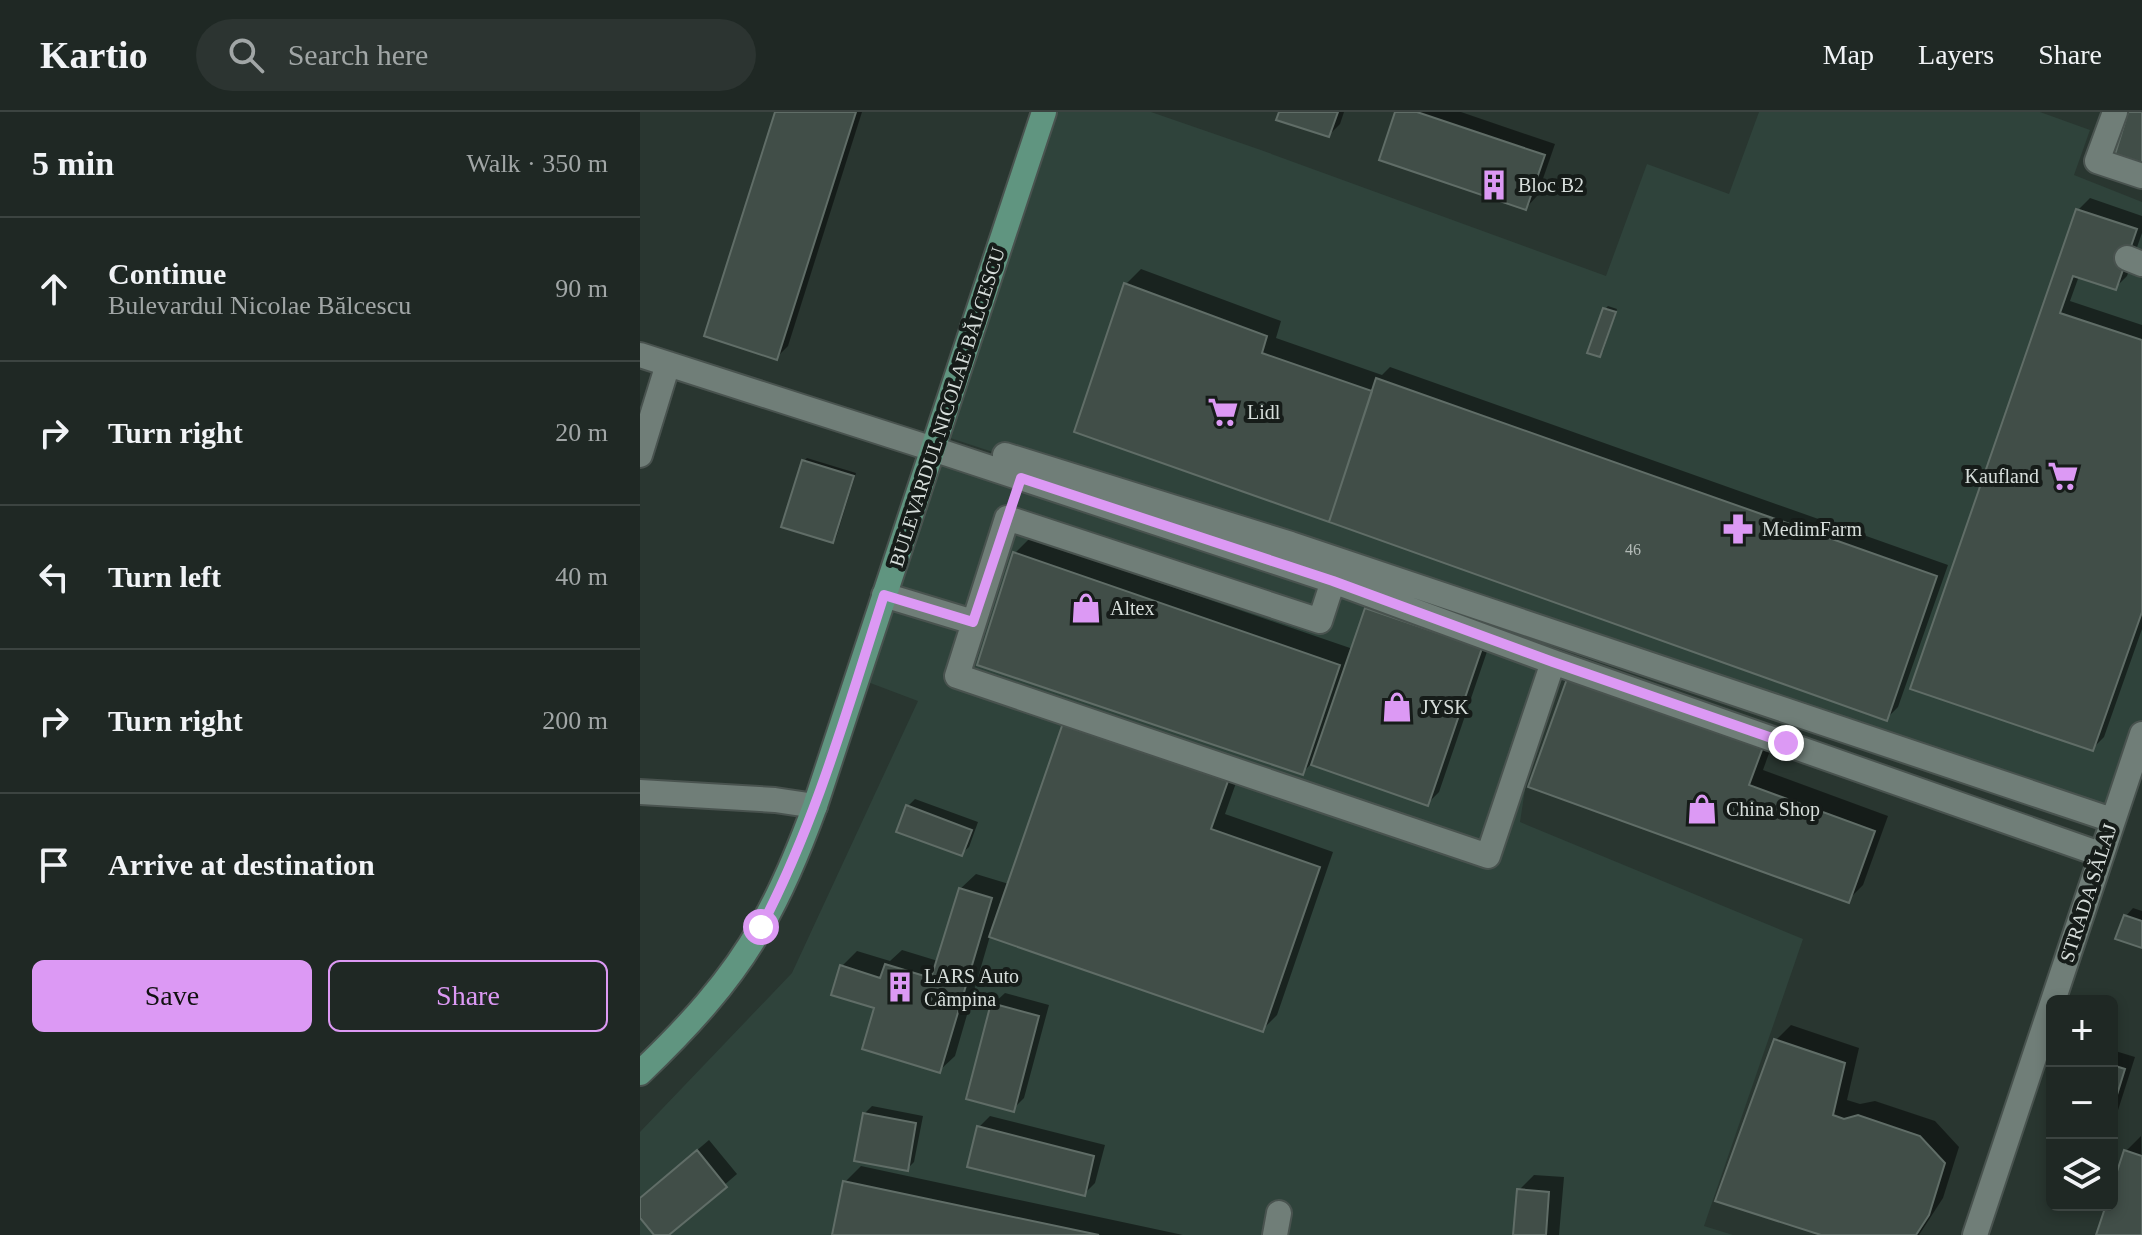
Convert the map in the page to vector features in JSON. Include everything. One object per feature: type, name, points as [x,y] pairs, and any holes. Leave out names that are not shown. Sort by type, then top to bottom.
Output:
[{"type":"main road","name":"BULEVARDUL NICOLAE BĂLCESCU","points":[[640,1073],[693,1019],[738,962],[761,927],[792,866],[815,806],[1044,112]]},
{"type":"street","points":[[2115,112],[2097,161],[2142,176]]},
{"type":"street","points":[[640,355],[1291,544],[2112,820]]},
{"type":"street","points":[[640,455],[668,364]]},
{"type":"street","points":[[935,442],[1021,478],[1333,581],[1553,662],[2100,854]]},
{"type":"street","points":[[1021,478],[957,676],[1488,856],[1553,662]]},
{"type":"street","points":[[1007,518],[1320,621],[1333,581]]},
{"type":"street","points":[[884,595],[973,622]]},
{"type":"street","name":"STRADA SĂLAJ","points":[[1975,1235],[2142,734]]},
{"type":"street","points":[[640,792],[775,800],[815,806]]},
{"type":"shaded area","points":[[1044,112],[1151,112],[1606,276],[1647,164],[1729,194],[1759,112],[2040,112],[2090,130],[2074,175],[2142,202],[2142,734],[2112,820],[938,434]]},
{"type":"shaded area","points":[[935,441],[1544,666],[1520,822],[1803,939],[1704,1226],[1733,1235],[640,1235],[640,1132],[792,973],[918,701],[857,678]]},
{"type":"building","points":[[775,112],[856,112],[777,360],[704,336]]},
{"type":"building","points":[[1279,112],[1338,112],[1329,137],[1276,120]]},
{"type":"building","name":"Bloc B2","points":[[1395,112],[1417,112],[1545,155],[1526,210],[1379,160]]},
{"type":"building","points":[[2128,112],[2142,112],[2142,167],[2114,158]]},
{"type":"building","name":"Kaufland","points":[[2076,209],[2137,229],[2116,290],[2073,276],[2060,313],[2142,340],[2142,612],[2093,751],[1910,689]]},
{"type":"building","name":"Lidl","points":[[1124,283],[1267,336],[1262,353],[1372,391],[1329,522],[1074,432]]},
{"type":"building","points":[[1603,308],[1616,312],[1600,357],[1587,353]]},
{"type":"building","points":[[1376,378],[1937,576],[1887,721],[1329,522]]},
{"type":"building","points":[[802,460],[854,476],[833,543],[781,527]]},
{"type":"building","name":"Altex","points":[[1013,552],[1340,665],[1303,775],[977,665]]},
{"type":"building","name":"JYSK","points":[[1365,608],[1482,648],[1428,806],[1311,765]]},
{"type":"building","name":"China Shop","points":[[1568,676],[1763,747],[1749,785],[1875,831],[1849,903],[1528,787]]},
{"type":"building","points":[[1063,723],[1228,781],[1211,829],[1320,867],[1263,1032],[989,937]]},
{"type":"building","points":[[906,805],[972,830],[962,856],[896,832]]},
{"type":"building","name":"LARS Auto Câmpina","points":[[959,888],[992,898],[940,1073],[862,1049],[874,1008],[831,995],[840,965],[880,978],[885,964],[931,978]]},
{"type":"building","points":[[2124,915],[2142,921],[2142,948],[2115,939]]},
{"type":"building","points":[[991,1003],[1039,1016],[1014,1112],[966,1099]]},
{"type":"building","points":[[1774,1039],[1845,1063],[1833,1115],[1844,1119],[1858,1115],[1920,1136],[1945,1163],[1929,1215],[1916,1235],[1821,1235],[1715,1201]]},
{"type":"building","points":[[2118,1067],[2125,1069],[2118,1092]]},
{"type":"building","points":[[863,1113],[916,1123],[908,1171],[854,1161]]},
{"type":"building","points":[[977,1126],[1094,1156],[1085,1196],[967,1167]]},
{"type":"building","points":[[697,1150],[727,1187],[669,1235],[654,1235],[640,1218],[640,1198]]},
{"type":"building","points":[[2124,1150],[2142,1156],[2142,1235],[2096,1235],[2104,1211],[2118,1211],[2118,1168]]},
{"type":"building","points":[[843,1181],[1099,1235],[832,1235]]},
{"type":"building","points":[[1517,1189],[1549,1192],[1546,1235],[1513,1235]]},
{"type":"place","name":"Bloc B2","points":[[1494,185]]},
{"type":"place","name":"Lidl","points":[[1223,412]]},
{"type":"place","name":"Kaufland","points":[[2063,476]]},
{"type":"place","name":"MedimFarm","points":[[1738,529]]},
{"type":"place","name":"Altex","points":[[1086,608]]},
{"type":"place","name":"JYSK","points":[[1397,707]]},
{"type":"place","name":"China Shop","points":[[1702,809]]},
{"type":"place","name":"LARS Auto Câmpina","points":[[900,987]]},
{"type":"route","points":[[761,927],[792,866],[815,806],[884,595],[973,622],[1021,478],[1333,581],[1786,743]]}]
